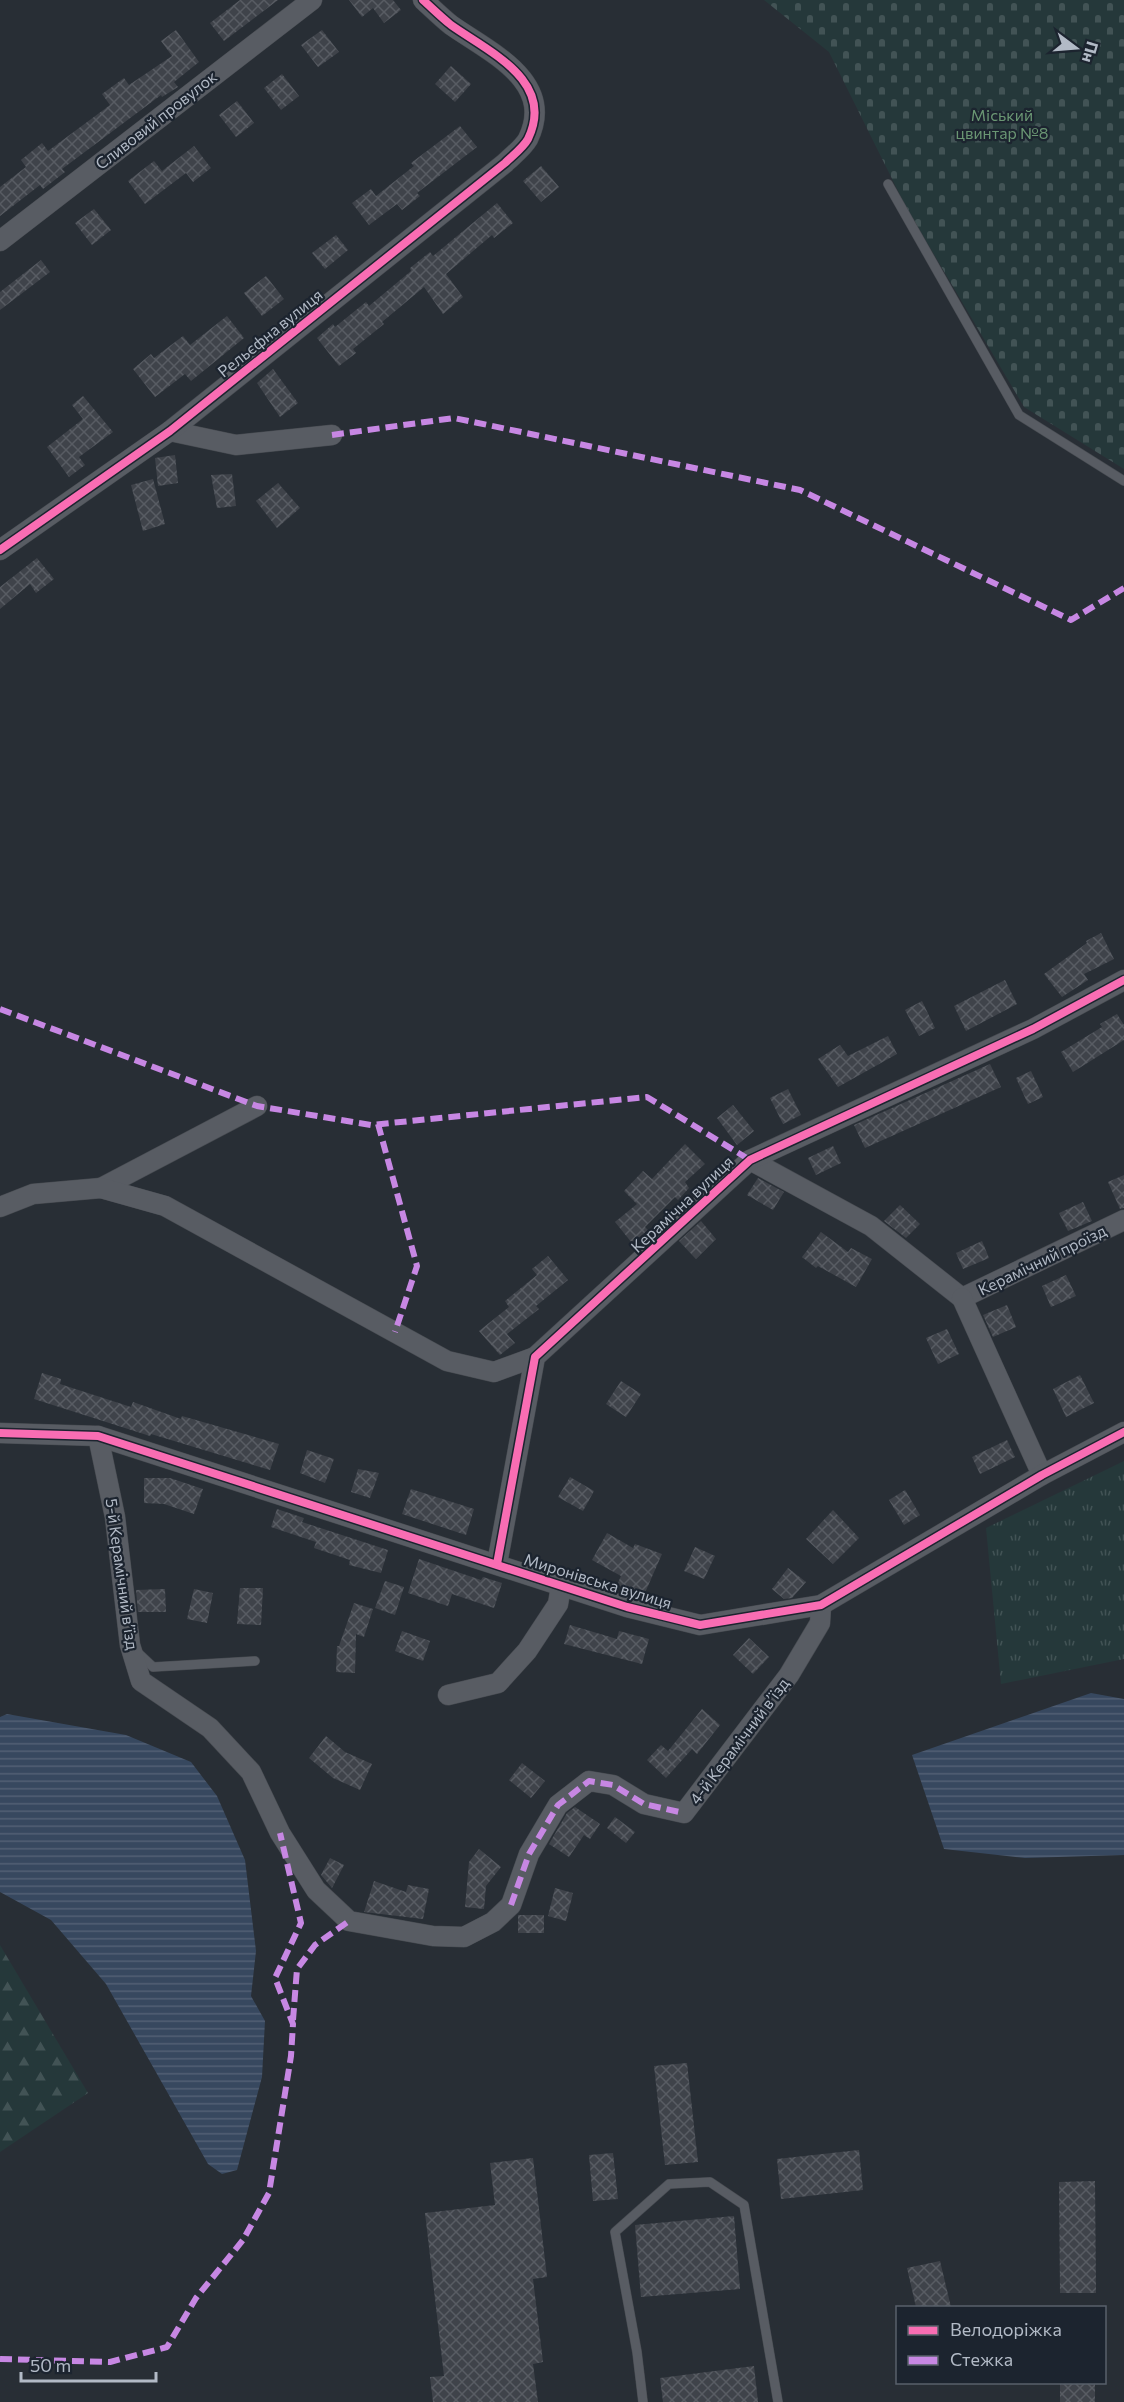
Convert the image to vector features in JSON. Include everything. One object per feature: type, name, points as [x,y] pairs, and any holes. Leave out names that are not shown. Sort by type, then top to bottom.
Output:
[{"type":"street","name":"Сливовий провулок","points":[[0,241],[312,0]]},
{"type":"street","name":"Рельєфна вулиця","points":[[0,550],[170,431],[505,163],[527,141],[535,116],[531,92],[509,63],[449,24],[423,0]]},
{"type":"street","points":[[170,431],[236,445],[332,435]]},
{"type":"street","name":"Керамічна вулиця","points":[[535,1357],[750,1160],[1033,1029],[1124,980]]},
{"type":"street","points":[[101,1188],[257,1106]]},
{"type":"street","name":"Керамічний проїзд","points":[[750,1160],[872,1226],[962,1298],[1124,1220]]},
{"type":"street","points":[[0,1207],[33,1194],[101,1188],[165,1206],[447,1361],[494,1372],[535,1357]]},
{"type":"street","points":[[962,1298],[1042,1475]]},
{"type":"street","points":[[497,1564],[535,1357]]},
{"type":"street","name":"Миронівська вулиця","points":[[0,1433],[98,1436],[627,1608],[700,1625],[821,1605],[1042,1475],[1124,1432]]},
{"type":"street","name":"5-й Керамічний в’їзд","points":[[98,1436],[115,1517],[130,1645],[141,1681],[210,1728],[251,1772],[280,1833]]},
{"type":"street","points":[[448,1695],[498,1683],[533,1642],[558,1604],[561,1586]]},
{"type":"street","name":"4-й Керамічний в’їзд","points":[[280,1833],[316,1890],[349,1921],[433,1936],[464,1937],[493,1922],[510,1905],[529,1854],[558,1805],[589,1781],[613,1785],[644,1804],[684,1814],[789,1676],[820,1623],[821,1605]]},
{"type":"lane","points":[[888,184],[1019,415],[1124,481]]},
{"type":"lane","points":[[130,1645],[153,1667],[255,1661]]},
{"type":"lane","points":[[643,2402],[637,2352],[615,2232],[669,2184],[710,2182],[744,2205],[778,2402]]},
{"type":"green space","name":"Міський цвинтар №8","points":[[764,0],[1124,0],[1124,469],[1024,407],[906,207],[829,52]]},
{"type":"green space","points":[[1124,1461],[1124,1659],[1001,1684],[986,1528]]},
{"type":"green space","points":[[0,1945],[88,2093],[0,2152]]},
{"type":"water","points":[[1091,1693],[1124,1699],[1124,1855],[1025,1858],[944,1849],[912,1755]]},
{"type":"water","points":[[7,1714],[126,1735],[191,1762],[217,1796],[245,1860],[256,1951],[251,1996],[265,2021],[262,2077],[237,2170],[222,2174],[208,2164],[106,1984],[51,1920],[0,1892],[0,1717]]},
{"type":"building","points":[[240,0],[278,0],[224,41],[210,23]]},
{"type":"building","points":[[349,0],[393,0],[401,10],[384,23],[373,8],[362,17]]},
{"type":"building","points":[[176,30],[199,62],[174,82],[178,87],[162,97],[161,95],[62,169],[65,172],[43,189],[40,185],[0,216],[0,187],[26,167],[21,160],[42,143],[48,151],[110,105],[102,94],[124,78],[129,85],[172,56],[161,41]]},
{"type":"building","points":[[322,30],[339,52],[318,67],[301,45]]},
{"type":"building","points":[[451,66],[471,84],[455,102],[435,84]]},
{"type":"building","points":[[282,74],[299,96],[281,110],[264,88]]},
{"type":"building","points":[[237,101],[254,123],[236,137],[219,115]]},
{"type":"building","points":[[460,126],[477,147],[417,193],[420,196],[402,210],[397,204],[369,225],[352,203],[371,189],[376,196],[414,166],[411,163]]},
{"type":"building","points":[[194,146],[211,168],[193,182],[186,173],[145,204],[128,181],[154,161],[162,171]]},
{"type":"building","points":[[541,166],[559,187],[541,202],[523,181]]},
{"type":"building","points":[[497,203],[513,223],[494,238],[492,235],[446,274],[463,297],[443,314],[424,287],[382,322],[384,324],[353,349],[356,353],[339,366],[317,338],[333,324],[335,327],[366,302],[369,306],[411,271],[410,268],[430,252],[433,256]]},
{"type":"building","points":[[94,209],[111,230],[92,245],[75,223]]},
{"type":"building","points":[[336,235],[348,250],[325,269],[312,253]]},
{"type":"building","points":[[41,260],[50,272],[0,310],[0,292]]},
{"type":"building","points":[[266,276],[284,299],[262,316],[244,293]]},
{"type":"building","points":[[227,316],[244,338],[191,381],[185,374],[155,397],[133,369],[151,354],[154,358],[183,336],[190,345]]},
{"type":"building","points":[[273,369],[298,403],[280,417],[257,383]]},
{"type":"building","points":[[83,396],[113,432],[79,457],[85,465],[69,477],[47,447],[83,419],[72,405]]},
{"type":"building","points":[[175,455],[178,483],[158,486],[155,458]]},
{"type":"building","points":[[232,474],[236,506],[217,508],[211,475]]},
{"type":"building","points":[[153,479],[165,524],[143,531],[131,485]]},
{"type":"building","points":[[278,483],[300,508],[277,528],[256,501]]},
{"type":"building","points":[[37,558],[54,579],[36,593],[30,584],[0,609],[0,587]]},
{"type":"building","points":[[1101,933],[1114,959],[1084,974],[1088,980],[1062,997],[1044,974],[1087,943],[1086,941]]},
{"type":"building","points":[[1005,980],[1017,1004],[966,1031],[954,1006]]},
{"type":"building","points":[[922,1001],[935,1028],[919,1036],[905,1010]]},
{"type":"building","points":[[1117,1014],[1124,1025],[1124,1040],[1073,1072],[1061,1052],[1102,1027],[1100,1024]]},
{"type":"building","points":[[888,1036],[897,1054],[838,1087],[818,1059],[840,1045],[848,1056]]},
{"type":"building","points":[[990,1064],[1001,1087],[865,1148],[854,1125]]},
{"type":"building","points":[[1031,1071],[1043,1097],[1028,1104],[1016,1078]]},
{"type":"building","points":[[788,1089],[801,1115],[783,1124],[770,1098]]},
{"type":"building","points":[[733,1105],[754,1131],[737,1145],[717,1118]]},
{"type":"building","points":[[685,1144],[705,1164],[685,1182],[689,1188],[678,1200],[675,1197],[645,1227],[648,1230],[632,1243],[615,1222],[637,1204],[624,1191],[643,1171],[652,1179]]},
{"type":"building","points":[[833,1146],[841,1163],[816,1175],[808,1158]]},
{"type":"building","points":[[1124,1175],[1124,1208],[1120,1209],[1108,1182]]},
{"type":"building","points":[[758,1178],[784,1192],[773,1210],[747,1195]]},
{"type":"building","points":[[1083,1202],[1092,1221],[1068,1231],[1059,1213]]},
{"type":"building","points":[[900,1205],[920,1224],[906,1238],[884,1221]]},
{"type":"building","points":[[701,1221],[716,1239],[696,1259],[679,1241]]},
{"type":"building","points":[[821,1232],[848,1252],[851,1248],[872,1259],[856,1287],[818,1266],[816,1268],[802,1257]]},
{"type":"building","points":[[982,1241],[989,1258],[963,1269],[956,1253]]},
{"type":"building","points":[[548,1256],[568,1280],[536,1306],[539,1309],[507,1334],[515,1343],[500,1355],[479,1331],[509,1307],[505,1301],[537,1275],[532,1269]]},
{"type":"building","points":[[1066,1275],[1076,1296],[1051,1307],[1042,1286]]},
{"type":"building","points":[[1007,1305],[1016,1327],[993,1337],[983,1315]]},
{"type":"building","points":[[947,1329],[959,1354],[938,1364],[926,1338]]},
{"type":"building","points":[[42,1373],[61,1379],[60,1384],[131,1407],[133,1402],[181,1419],[182,1416],[279,1444],[270,1470],[151,1434],[150,1436],[34,1399]]},
{"type":"building","points":[[1080,1375],[1094,1403],[1066,1417],[1053,1389]]},
{"type":"building","points":[[621,1381],[641,1394],[626,1417],[606,1404]]},
{"type":"building","points":[[1007,1440],[1015,1457],[980,1474],[972,1457]]},
{"type":"building","points":[[307,1450],[334,1459],[325,1483],[300,1473]]},
{"type":"building","points":[[358,1469],[379,1473],[370,1498],[351,1492]]},
{"type":"building","points":[[570,1477],[594,1491],[583,1511],[558,1497]]},
{"type":"building","points":[[144,1478],[170,1478],[203,1489],[194,1514],[164,1504],[144,1503]]},
{"type":"building","points":[[411,1489],[474,1509],[466,1535],[402,1514]]},
{"type":"building","points":[[905,1490],[920,1515],[904,1525],[889,1500]]},
{"type":"building","points":[[277,1509],[304,1518],[302,1522],[388,1550],[381,1573],[349,1565],[350,1560],[314,1548],[316,1542],[271,1527]]},
{"type":"building","points":[[833,1510],[859,1538],[833,1564],[806,1539]]},
{"type":"building","points":[[607,1533],[633,1548],[635,1544],[662,1554],[644,1595],[617,1585],[621,1576],[592,1560]]},
{"type":"building","points":[[695,1547],[715,1556],[704,1579],[684,1571]]},
{"type":"building","points":[[419,1559],[481,1580],[483,1577],[502,1583],[494,1608],[452,1594],[448,1606],[408,1593]]},
{"type":"building","points":[[788,1568],[806,1582],[792,1598],[784,1599],[772,1589]]},
{"type":"building","points":[[385,1581],[404,1587],[395,1615],[375,1608]]},
{"type":"building","points":[[240,1588],[263,1588],[261,1625],[237,1624]]},
{"type":"building","points":[[165,1589],[166,1612],[138,1612],[136,1590]]},
{"type":"building","points":[[194,1589],[213,1593],[207,1623],[187,1619]]},
{"type":"building","points":[[354,1603],[373,1609],[364,1637],[356,1634],[355,1673],[336,1672],[337,1646],[339,1646]]},
{"type":"building","points":[[570,1625],[617,1639],[619,1631],[649,1639],[642,1664],[564,1644]]},
{"type":"building","points":[[402,1631],[430,1641],[423,1661],[395,1651]]},
{"type":"building","points":[[749,1638],[769,1657],[753,1674],[733,1655]]},
{"type":"building","points":[[702,1709],[720,1725],[697,1754],[692,1749],[666,1778],[647,1760],[661,1745],[668,1751]]},
{"type":"building","points":[[326,1736],[345,1752],[372,1764],[360,1790],[333,1778],[309,1758]]},
{"type":"building","points":[[522,1763],[545,1781],[531,1798],[509,1780]]},
{"type":"building","points":[[575,1807],[600,1824],[590,1839],[584,1835],[569,1857],[549,1844],[567,1813]]},
{"type":"building","points":[[615,1817],[635,1832],[626,1843],[607,1828]]},
{"type":"building","points":[[479,1849],[501,1867],[486,1886],[484,1909],[465,1907],[469,1862]]},
{"type":"building","points":[[330,1858],[344,1865],[332,1888],[321,1875]]},
{"type":"building","points":[[374,1881],[406,1892],[408,1885],[429,1889],[423,1919],[364,1912]]},
{"type":"building","points":[[555,1888],[573,1893],[566,1921],[548,1916]]},
{"type":"building","points":[[518,1915],[544,1915],[544,1933],[518,1933]]},
{"type":"building","points":[[687,2063],[698,2162],[665,2165],[654,2066]]},
{"type":"building","points":[[859,2150],[863,2190],[781,2199],[777,2159]]},
{"type":"building","points":[[613,2153],[618,2199],[593,2201],[589,2155]]},
{"type":"building","points":[[533,2158],[547,2277],[533,2279],[543,2362],[533,2364],[538,2402],[433,2402],[430,2377],[444,2376],[425,2213],[495,2205],[490,2163]]},
{"type":"building","points":[[1095,2181],[1096,2293],[1060,2293],[1059,2182]]},
{"type":"building","points":[[734,2216],[740,2289],[641,2297],[635,2225]]},
{"type":"building","points":[[940,2261],[951,2306],[916,2306],[907,2268]]},
{"type":"building","points":[[754,2366],[758,2402],[663,2402],[660,2378]]},
{"type":"building","points":[[1060,2384],[1095,2384],[1095,2402],[1060,2402]]},
{"type":"marked path","points":[[332,435],[454,418],[800,490],[1071,620],[1124,588]]},
{"type":"marked path","points":[[0,1009],[257,1106],[371,1125],[647,1097],[750,1160]]},
{"type":"marked path","points":[[378,1124],[417,1266],[395,1332]]},
{"type":"marked path","points":[[511,1905],[529,1854],[558,1805],[589,1781],[613,1785],[644,1804],[684,1813]]},
{"type":"marked path","points":[[0,2359],[110,2362],[167,2347],[196,2298],[243,2240],[269,2193],[291,2056],[293,2024],[275,1978],[301,1923],[280,1833]]},
{"type":"marked path","points":[[293,2020],[297,1969],[315,1945],[349,1921]]},
{"type":"cycle path","points":[[0,550],[170,431],[505,163],[526,142],[534,119],[533,101],[526,85],[514,70],[451,25],[423,0]]},
{"type":"cycle path","points":[[497,1564],[535,1357],[750,1160],[1033,1029],[1124,980]]},
{"type":"cycle path","points":[[0,1433],[98,1436],[627,1607],[700,1625],[821,1605],[1042,1475],[1124,1432]]}]
